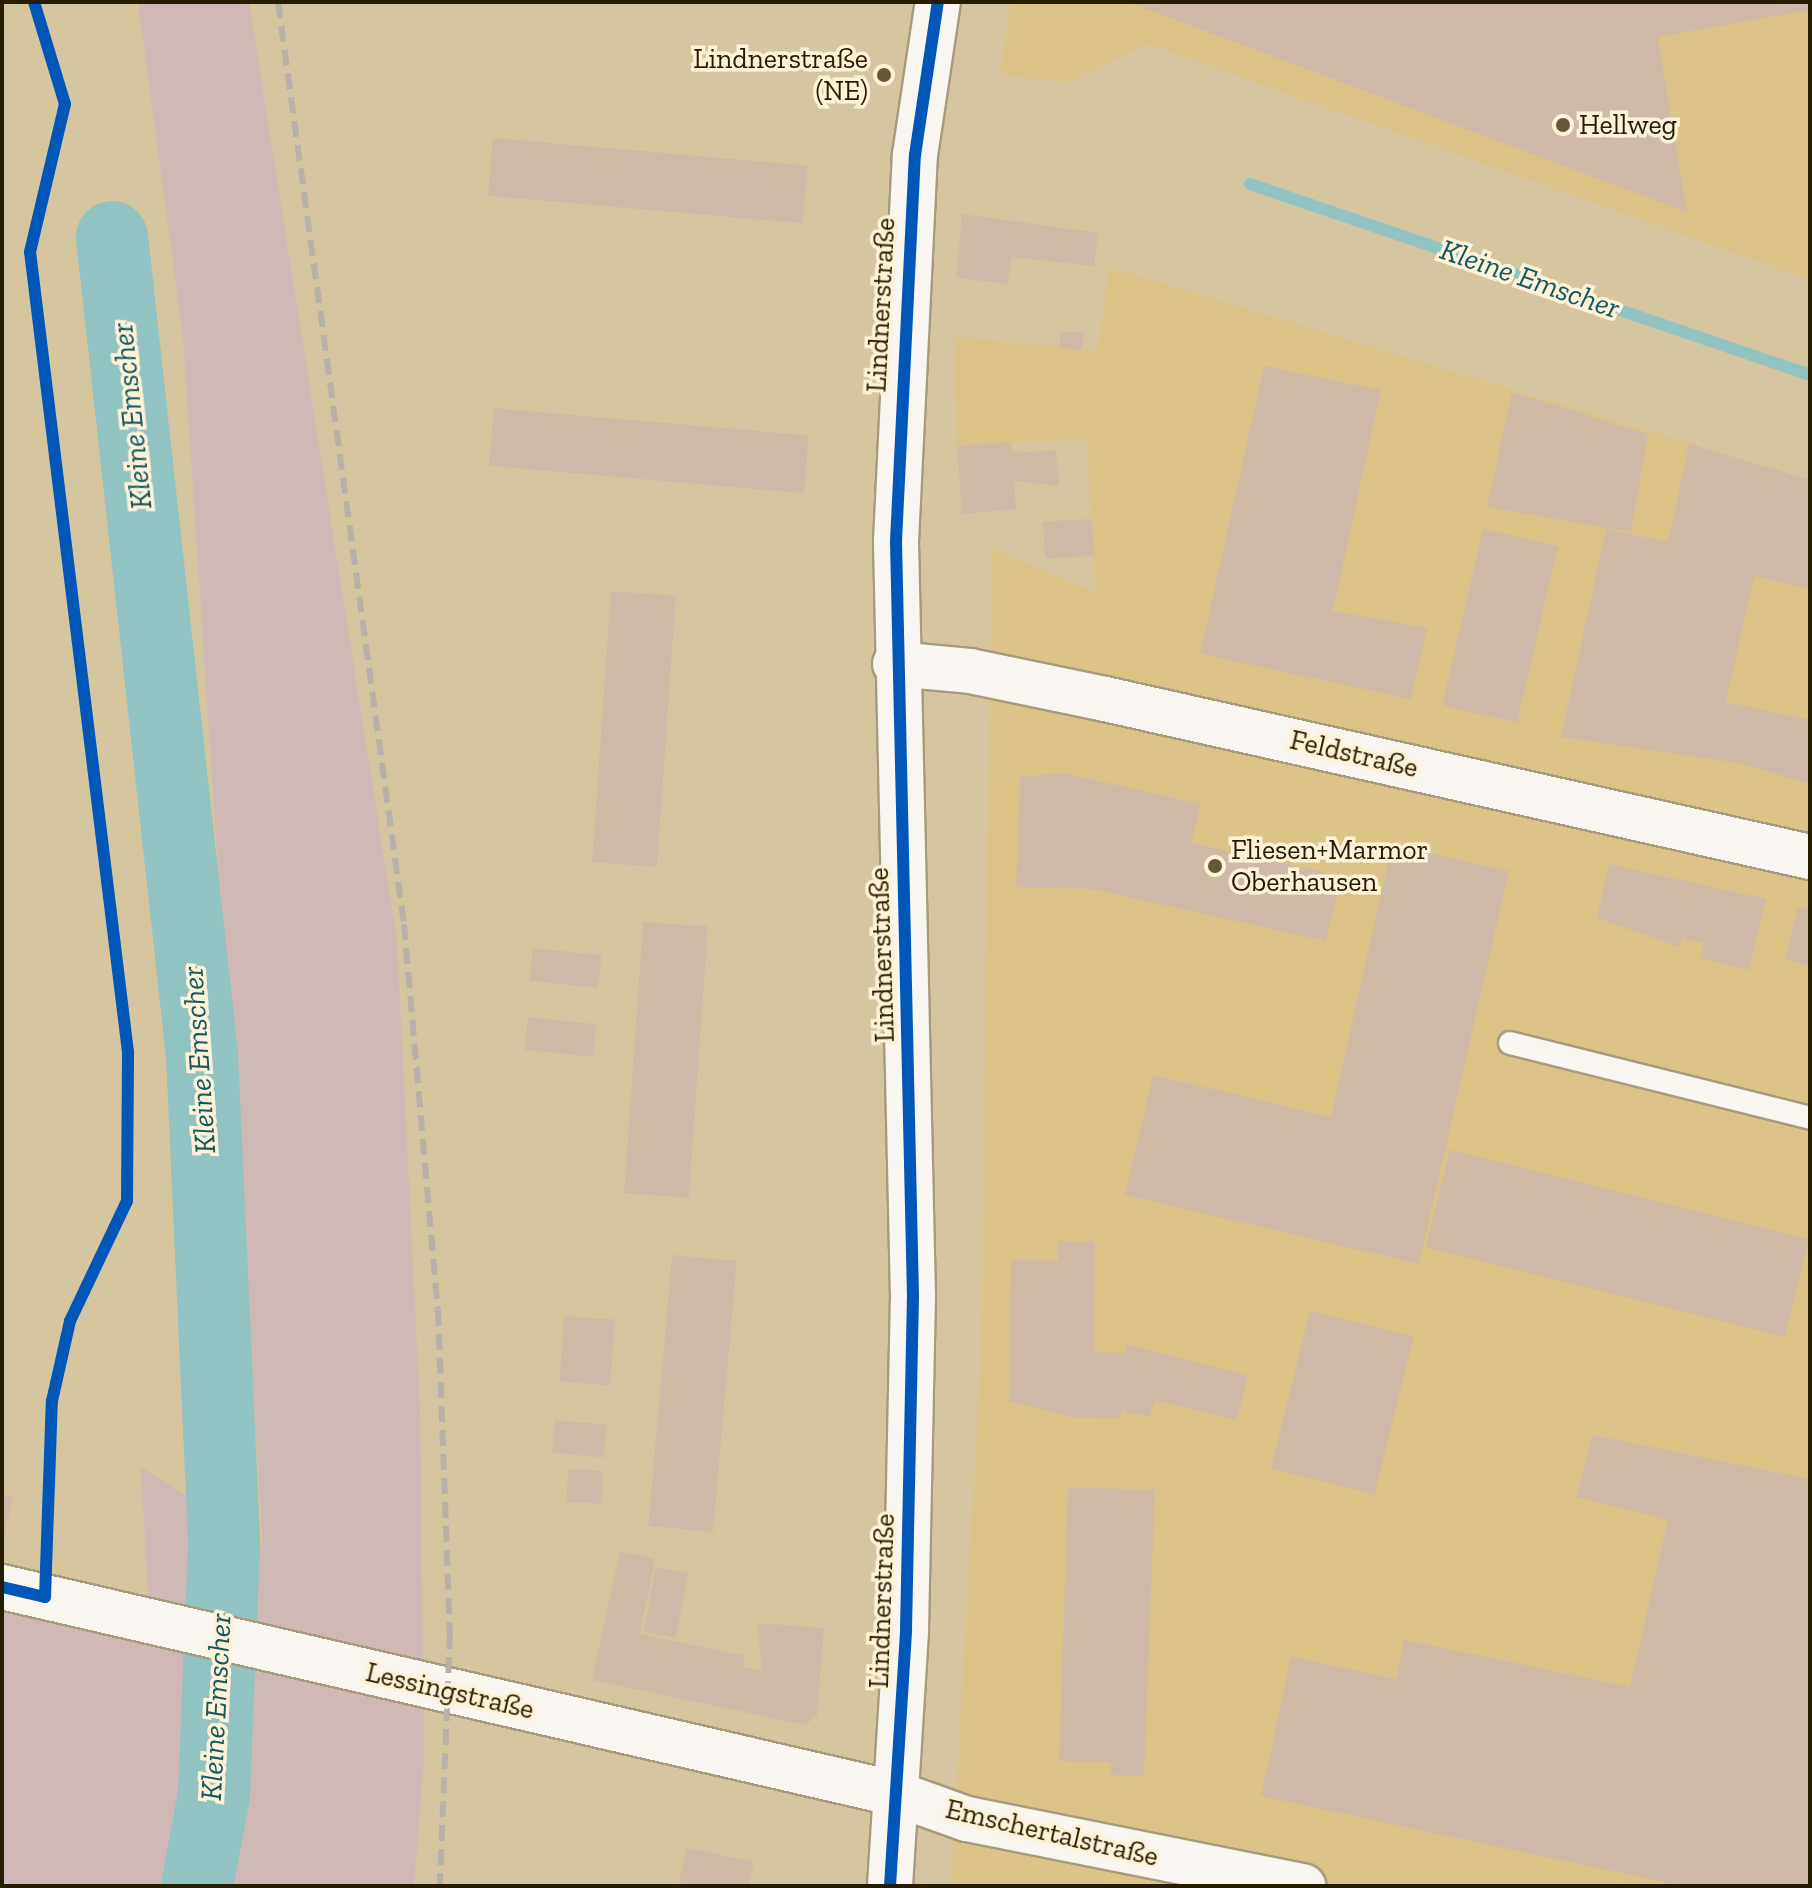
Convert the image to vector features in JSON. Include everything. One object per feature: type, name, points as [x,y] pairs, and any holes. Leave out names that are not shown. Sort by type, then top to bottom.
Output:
[{"type":"street","name":"Lindnerstraße","points":[[890,1886],[897,1794],[913,1253],[895,664],[900,362],[915,155],[935,9]]},
{"type":"street","name":"Feldstraße","points":[[895,664],[1075,692],[1810,857]]},
{"type":"street","name":"Lessingstraße","points":[[2,1587],[897,1794]]},
{"type":"street","name":"Emschertalstraße","points":[[897,1794],[967,1819],[1303,1886]]},
{"type":"lane","points":[[1510,1043],[1810,1118]]},
{"type":"shaded area","points":[[138,2],[249,2],[397,940],[420,1410],[424,1757],[414,1886],[2,1886],[2,1594],[150,1627],[141,1467],[263,1546],[183,337]]},
{"type":"shaded area","points":[[1010,2],[1810,2],[1810,280],[1148,44],[1070,82],[1001,75]]},
{"type":"shaded area","points":[[1109,267],[1810,480],[1810,1886],[951,1886],[981,1360],[992,548],[1095,593],[1087,439],[957,446],[955,337],[1098,350]]},
{"type":"building","name":"Hellweg","points":[[1128,2],[1810,2],[1810,10],[1658,37],[1687,212]]},
{"type":"building","points":[[493,138],[808,166],[803,223],[488,196]]},
{"type":"building","points":[[962,214],[1098,233],[1094,266],[1011,257],[1008,284],[956,278]]},
{"type":"building","points":[[1061,331],[1084,333],[1082,350],[1060,348]]},
{"type":"building","points":[[1264,366],[1381,390],[1333,611],[1427,628],[1411,699],[1200,654]]},
{"type":"building","points":[[1512,392],[1648,434],[1631,532],[1487,507]]},
{"type":"building","points":[[494,408],[809,436],[804,493],[489,466]]},
{"type":"building","points":[[1011,442],[1012,453],[1056,450],[1059,486],[1014,481],[1016,509],[962,514],[957,446]]},
{"type":"building","points":[[1689,444],[1810,480],[1810,589],[1754,576],[1726,702],[1810,720],[1810,784],[1739,763],[1561,737],[1606,529],[1668,542]]},
{"type":"building","points":[[1092,519],[1094,556],[1045,559],[1043,522]]},
{"type":"building","points":[[1483,529],[1558,546],[1517,723],[1442,705]]},
{"type":"building","points":[[611,591],[676,596],[657,867],[592,862]]},
{"type":"building","points":[[1063,773],[1201,804],[1191,843],[1341,876],[1326,941],[1092,889],[1016,887],[1020,777]]},
{"type":"building","points":[[1392,845],[1509,871],[1419,1264],[1125,1195],[1153,1075],[1331,1117]]},
{"type":"building","points":[[1609,864],[1766,899],[1749,970],[1700,958],[1704,943],[1682,938],[1680,947],[1597,918]]},
{"type":"building","points":[[1798,907],[1810,910],[1810,966],[1785,960]]},
{"type":"building","points":[[643,922],[708,927],[689,1198],[624,1193]]},
{"type":"building","points":[[533,948],[602,955],[598,988],[530,981]]},
{"type":"building","points":[[528,1017],[597,1024],[593,1057],[525,1050]]},
{"type":"building","points":[[1450,1150],[1809,1240],[1785,1337],[1426,1247]]},
{"type":"building","points":[[1058,1241],[1095,1241],[1094,1352],[1125,1353],[1127,1344],[1248,1376],[1237,1420],[1154,1400],[1150,1417],[1122,1411],[1120,1418],[1073,1417],[1009,1401],[1011,1260],[1058,1261]]},
{"type":"building","points":[[672,1255],[737,1261],[713,1532],[648,1526]]},
{"type":"building","points":[[1310,1311],[1414,1337],[1375,1494],[1271,1468]]},
{"type":"building","points":[[564,1316],[615,1320],[610,1385],[559,1382]]},
{"type":"building","points":[[555,1420],[607,1425],[604,1457],[552,1453]]},
{"type":"building","points":[[1592,1435],[1810,1479],[1810,1886],[1682,1886],[1261,1796],[1291,1657],[1396,1679],[1404,1640],[1630,1687],[1668,1519],[1577,1497]]},
{"type":"building","points":[[568,1469],[603,1471],[601,1504],[566,1502]]},
{"type":"building","points":[[1068,1487],[1155,1490],[1144,1776],[1110,1775],[1111,1763],[1059,1761]]},
{"type":"building","points":[[2,1494],[13,1497],[3,1540],[2,1540]]},
{"type":"building","points":[[620,1551],[655,1559],[640,1634],[745,1656],[743,1667],[762,1671],[757,1623],[824,1628],[817,1716],[805,1725],[592,1680]]},
{"type":"building","points":[[656,1567],[688,1573],[676,1638],[643,1632]]},
{"type":"building","points":[[687,1848],[754,1862],[749,1886],[678,1886]]},
{"type":"waterway","name":"Kleine Emscher","points":[[1250,184],[1810,375]]},
{"type":"waterway","name":"Kleine Emscher","points":[[112,237],[202,1055],[224,1545],[214,1795],[197,1886]]},
{"type":"railway","points":[[278,2],[404,924],[438,1310],[450,1633],[440,1886]]},
{"type":"cycle path","points":[[2,1587],[45,1597],[52,1401],[70,1321],[127,1201],[128,1052],[30,252],[65,104],[34,2]]},
{"type":"cycle path","points":[[890,1886],[906,1629],[913,1297],[896,541],[915,155],[938,2]]},
{"type":"place","name":"Lindnerstraße (NE)","points":[[884,75]]},
{"type":"place","name":"Hellweg","points":[[1563,125]]},
{"type":"place","name":"Fliesen+Marmor Oberhausen","points":[[1215,866]]}]
